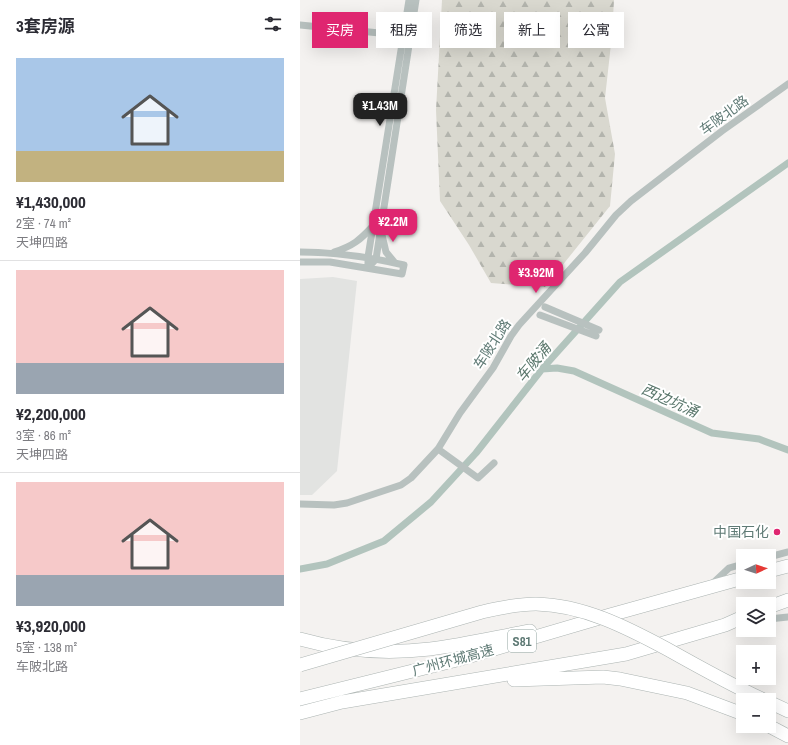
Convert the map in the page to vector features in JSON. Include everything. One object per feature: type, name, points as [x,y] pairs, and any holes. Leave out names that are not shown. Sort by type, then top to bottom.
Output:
[{"type":"highway","points":[[776,569],[788,566]]},
{"type":"highway","name":"广州环城高速","points":[[300,699],[457,660],[736,580]]},
{"type":"highway","points":[[776,604],[788,600]]},
{"type":"highway","points":[[300,665],[482,612],[500,608],[536,604],[580,611],[611,621],[751,693]]},
{"type":"highway","points":[[300,639],[354,649],[378,651],[420,650],[456,645],[610,615]]},
{"type":"highway","name":"广州环城高速","points":[[300,713],[342,702],[626,654],[736,621]]},
{"type":"highway","points":[[464,681],[603,677],[633,681],[687,693],[736,711]]},
{"type":"highway","points":[[776,705],[788,711]]},
{"type":"highway","points":[[776,730],[788,736]]},
{"type":"street","points":[[408,12],[409,0]]},
{"type":"street","points":[[413,12],[416,0]]},
{"type":"street","points":[[300,25],[376,33]]},
{"type":"street","points":[[368,268],[368,257],[373,226],[405,48]]},
{"type":"street","points":[[368,268],[376,259],[405,48]]},
{"type":"street","name":"车陂北路","points":[[300,504],[340,504],[380,493],[401,485],[411,478],[438,449],[460,414],[493,368],[511,336],[585,253],[616,215],[631,201],[722,131],[788,84]]},
{"type":"street","points":[[331,253],[352,245],[365,235],[373,226]]},
{"type":"street","points":[[381,228],[384,247],[395,263]]},
{"type":"street","points":[[300,252],[331,253],[368,257],[404,265],[402,274],[330,262],[300,262]]},
{"type":"street","points":[[540,315],[597,333],[545,306]]},
{"type":"street","points":[[438,449],[478,478],[494,463]]},
{"type":"street","points":[[776,555],[788,552]]},
{"type":"street","points":[[707,588],[729,568],[736,566]]},
{"type":"street","points":[[776,618],[788,617]]},
{"type":"street","points":[[725,625],[736,623]]},
{"type":"shaded area","points":[[333,277],[357,281],[337,471],[312,495],[300,495],[300,279]]},
{"type":"green space","points":[[442,0],[614,0],[613,12],[568,12],[568,48],[611,48],[605,98],[615,154],[610,206],[545,287],[491,283],[469,245],[440,201],[436,110],[440,37],[440,48],[496,48],[496,12],[441,12]]},
{"type":"waterway","name":"车陂涌","points":[[300,569],[327,564],[384,541],[431,502],[476,453],[542,369],[620,282],[788,163]]},
{"type":"waterway","name":"西边坑涌","points":[[542,369],[557,368],[574,371],[712,433],[759,439],[788,450]]},
{"type":"place","name":"中国石化","points":[[777,532]]}]
